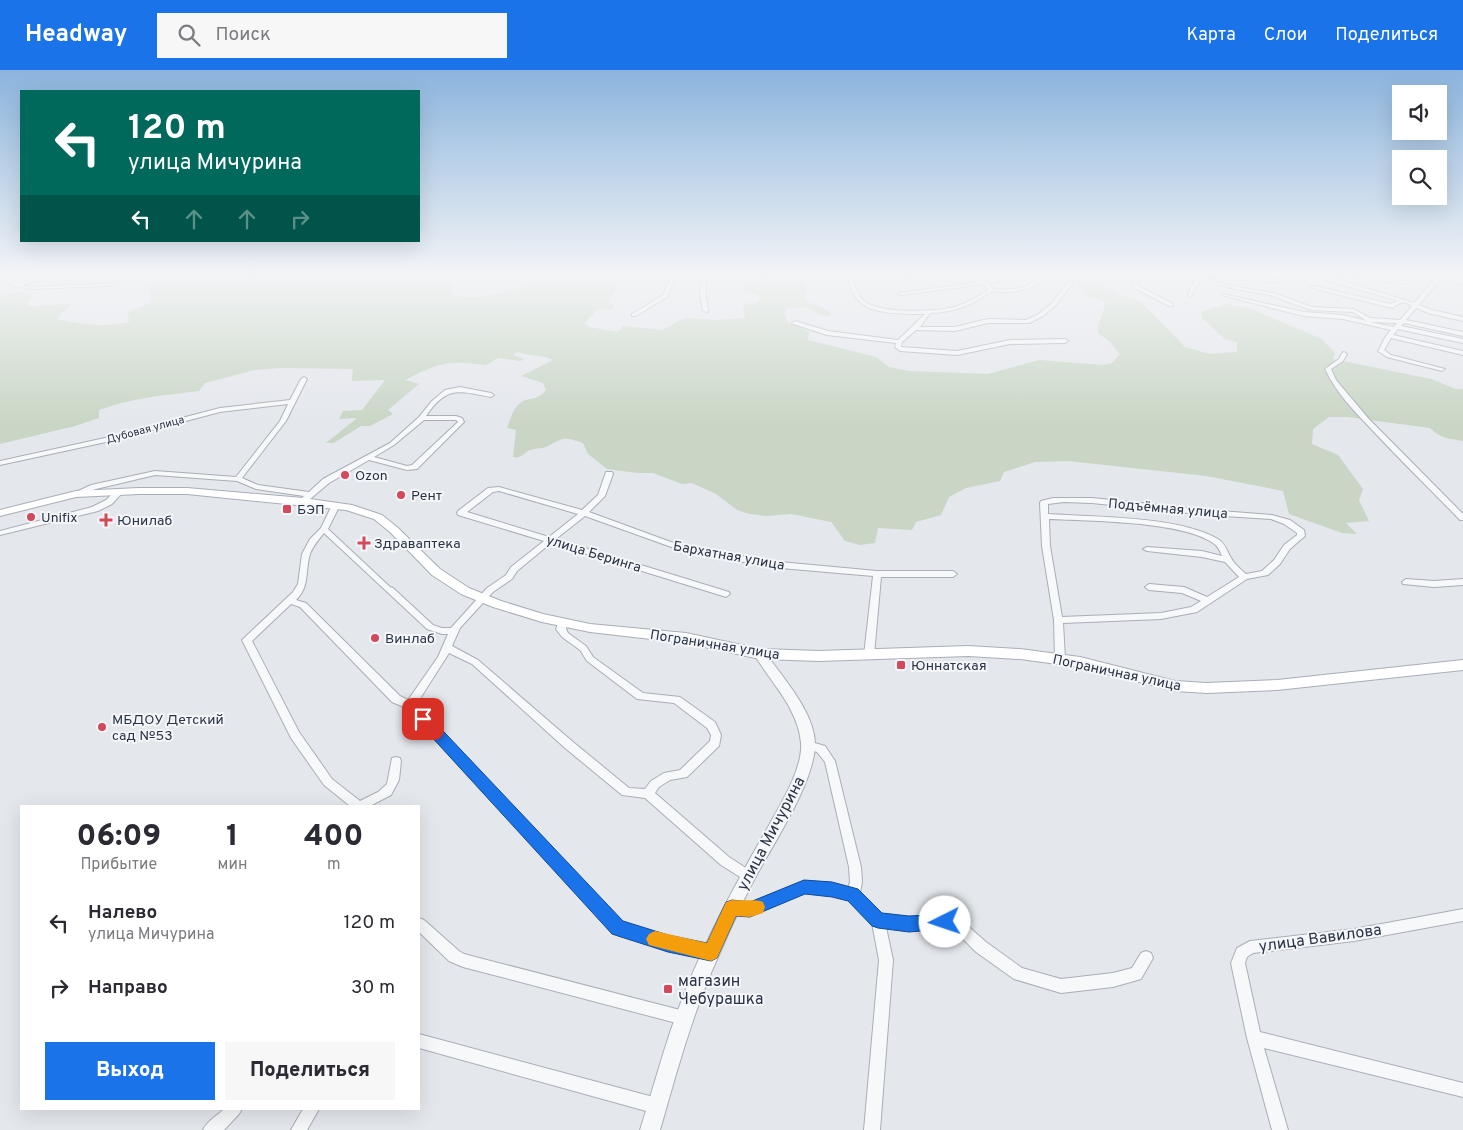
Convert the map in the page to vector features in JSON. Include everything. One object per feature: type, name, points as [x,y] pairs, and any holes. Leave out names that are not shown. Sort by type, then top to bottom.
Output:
[{"type":"main road","name":"Пограничная улица","points":[[0,513],[76,494],[120,491],[186,491],[306,498],[359,510],[378,517],[394,530],[436,572],[450,582],[482,598],[523,613],[562,623],[611,631],[686,638],[760,654],[820,656],[968,651],[1020,654],[1060,658],[1161,684],[1206,688],[1277,685],[1463,665]]},
{"type":"street","points":[[796,323],[827,333],[899,342]]},
{"type":"street","points":[[920,323],[899,342],[898,347],[957,353],[1010,342],[1065,341]]},
{"type":"street","points":[[914,328],[955,329],[978,323]]},
{"type":"street","points":[[1401,323],[1387,339],[1380,351],[1442,369]]},
{"type":"street","points":[[1403,323],[1463,341]]},
{"type":"street","points":[[1404,323],[1463,334]]},
{"type":"street","points":[[1405,323],[1463,330]]},
{"type":"street","points":[[1387,339],[1461,356]]},
{"type":"street","points":[[1344,354],[1341,360],[1330,365],[1328,373],[1344,395],[1419,476],[1463,518]]},
{"type":"street","points":[[238,479],[283,421],[304,379]]},
{"type":"street","points":[[76,494],[94,487],[155,473],[238,479],[256,487],[306,498],[326,481],[392,444],[422,418],[424,413],[440,395],[450,389],[492,395]]},
{"type":"street","name":"Дубовая улица","points":[[0,463],[106,440],[220,410],[292,402]]},
{"type":"street","points":[[369,458],[407,468],[414,467],[461,422],[460,419],[456,418],[422,418]]},
{"type":"street","points":[[410,705],[434,673],[456,627],[482,598],[509,576],[514,568],[552,540],[601,496],[609,474]]},
{"type":"street","name":"Бархатная улица","points":[[461,513],[490,490],[499,488],[584,512],[677,547],[769,564],[877,574],[953,574]]},
{"type":"street","points":[[0,533],[95,509],[109,502],[120,491]]},
{"type":"street","name":"Подъёмная улица","points":[[1244,577],[1217,542],[1188,530],[1133,522],[1046,516],[1044,503],[1052,500],[1099,502],[1272,517],[1287,522],[1301,532]]},
{"type":"street","points":[[336,505],[324,529],[308,548],[302,584],[291,601],[247,640],[295,735],[328,782],[357,805]]},
{"type":"street","name":"улица Беринга","points":[[461,513],[726,594]]},
{"type":"street","points":[[1046,516],[1046,546],[1058,620],[1060,658]]},
{"type":"street","points":[[324,529],[430,627],[442,631],[455,631]]},
{"type":"street","points":[[1058,620],[1178,614],[1194,610],[1244,577],[1265,573],[1277,562],[1287,547],[1299,539],[1301,532]]},
{"type":"street","points":[[1147,549],[1160,548],[1229,560]]},
{"type":"street","points":[[869,655],[877,574]]},
{"type":"street","points":[[1406,582],[1434,584],[1463,582]]},
{"type":"street","points":[[1149,587],[1184,590],[1208,601]]},
{"type":"street","points":[[291,601],[304,605],[396,699],[410,705],[618,928],[668,943],[711,952]]},
{"type":"street","points":[[562,623],[561,629],[564,635],[583,648],[590,659],[642,696],[676,700],[710,725],[716,735],[715,743],[683,774],[668,776],[655,784],[648,794]]},
{"type":"street","points":[[446,647],[475,662],[569,745],[626,792],[648,794],[726,861],[748,876]]},
{"type":"street","name":"улица Мичурина","points":[[650,1130],[684,1018],[711,952],[748,876],[798,784],[805,765],[808,746],[804,722],[797,708],[760,654]]},
{"type":"street","points":[[808,746],[821,749],[830,761],[855,867],[856,882],[852,895]]},
{"type":"street","points":[[360,805],[385,795],[394,780],[396,761]]},
{"type":"street","points":[[732,908],[750,910],[804,887],[832,889],[852,895],[878,920],[886,960],[872,1130]]},
{"type":"street","name":"улица Вавилова","points":[[1280,1130],[1254,1038],[1238,962],[1242,953],[1250,947],[1354,935],[1463,915]]},
{"type":"street","points":[[878,920],[909,924],[945,922],[964,931],[981,947],[1019,974],[1061,986],[1113,980],[1136,974],[1146,958]]},
{"type":"street","points":[[420,925],[454,956],[463,960],[684,1018]]},
{"type":"street","points":[[1254,1038],[1463,1090]]},
{"type":"street","points":[[420,1041],[656,1106]]},
{"type":"street","points":[[212,1130],[233,1110]]},
{"type":"street","points":[[299,1130],[310,1110]]},
{"type":"green space","points":[[0,323],[585,323],[589,327],[618,332],[623,326],[662,330],[674,323],[791,323],[809,332],[808,340],[876,357],[889,367],[909,371],[988,374],[1039,360],[1102,365],[1112,363],[1120,354],[1109,341],[1098,333],[1099,323],[1162,323],[1185,347],[1210,354],[1237,352],[1237,342],[1225,339],[1208,323],[1285,323],[1322,339],[1335,353],[1333,359],[1431,379],[1456,389],[1463,389],[1463,441],[1445,438],[1430,428],[1348,417],[1329,417],[1313,429],[1312,444],[1338,455],[1363,489],[1359,500],[1369,521],[1346,523],[1357,534],[1342,533],[1289,514],[1283,491],[1206,476],[1068,461],[1035,462],[1004,472],[1000,481],[966,488],[949,497],[941,515],[916,522],[912,530],[878,528],[875,543],[860,545],[845,541],[831,522],[791,514],[766,516],[750,514],[737,510],[716,494],[692,483],[682,484],[653,473],[607,469],[588,454],[583,443],[571,439],[563,439],[546,447],[530,450],[520,456],[513,457],[516,430],[507,428],[513,413],[521,402],[539,396],[546,390],[543,383],[521,376],[553,360],[518,352],[512,355],[524,359],[521,361],[498,358],[486,365],[453,363],[427,369],[405,380],[419,384],[388,410],[393,414],[370,426],[361,426],[334,443],[326,443],[357,418],[339,419],[343,411],[362,410],[385,380],[352,381],[353,369],[282,368],[255,370],[205,383],[199,391],[149,398],[111,406],[99,410],[99,418],[75,426],[0,444]]},
{"type":"slow traffic","points":[[655,939],[711,952],[732,908],[750,910],[757,907]]},
{"type":"place","name":"Ozon","points":[[345,475]]},
{"type":"place","name":"Рент","points":[[401,495]]},
{"type":"place","name":"БЭП","points":[[287,509]]},
{"type":"place","name":"Unifix","points":[[31,517]]},
{"type":"place","name":"Юнилаб","points":[[106,520]]},
{"type":"place","name":"Здраваптека","points":[[364,543]]},
{"type":"place","name":"Винлаб","points":[[375,638]]},
{"type":"place","name":"Юннатская","points":[[901,665]]},
{"type":"place","name":"МБДОУ Детский сад №53","points":[[102,727]]},
{"type":"place","name":"магазин Чебурашка","points":[[668,989]]},
{"type":"route","points":[[423,719],[618,928],[668,943],[711,952],[732,908],[750,910],[768,904],[804,887],[832,889],[852,895],[878,920],[909,924],[945,922]]}]
